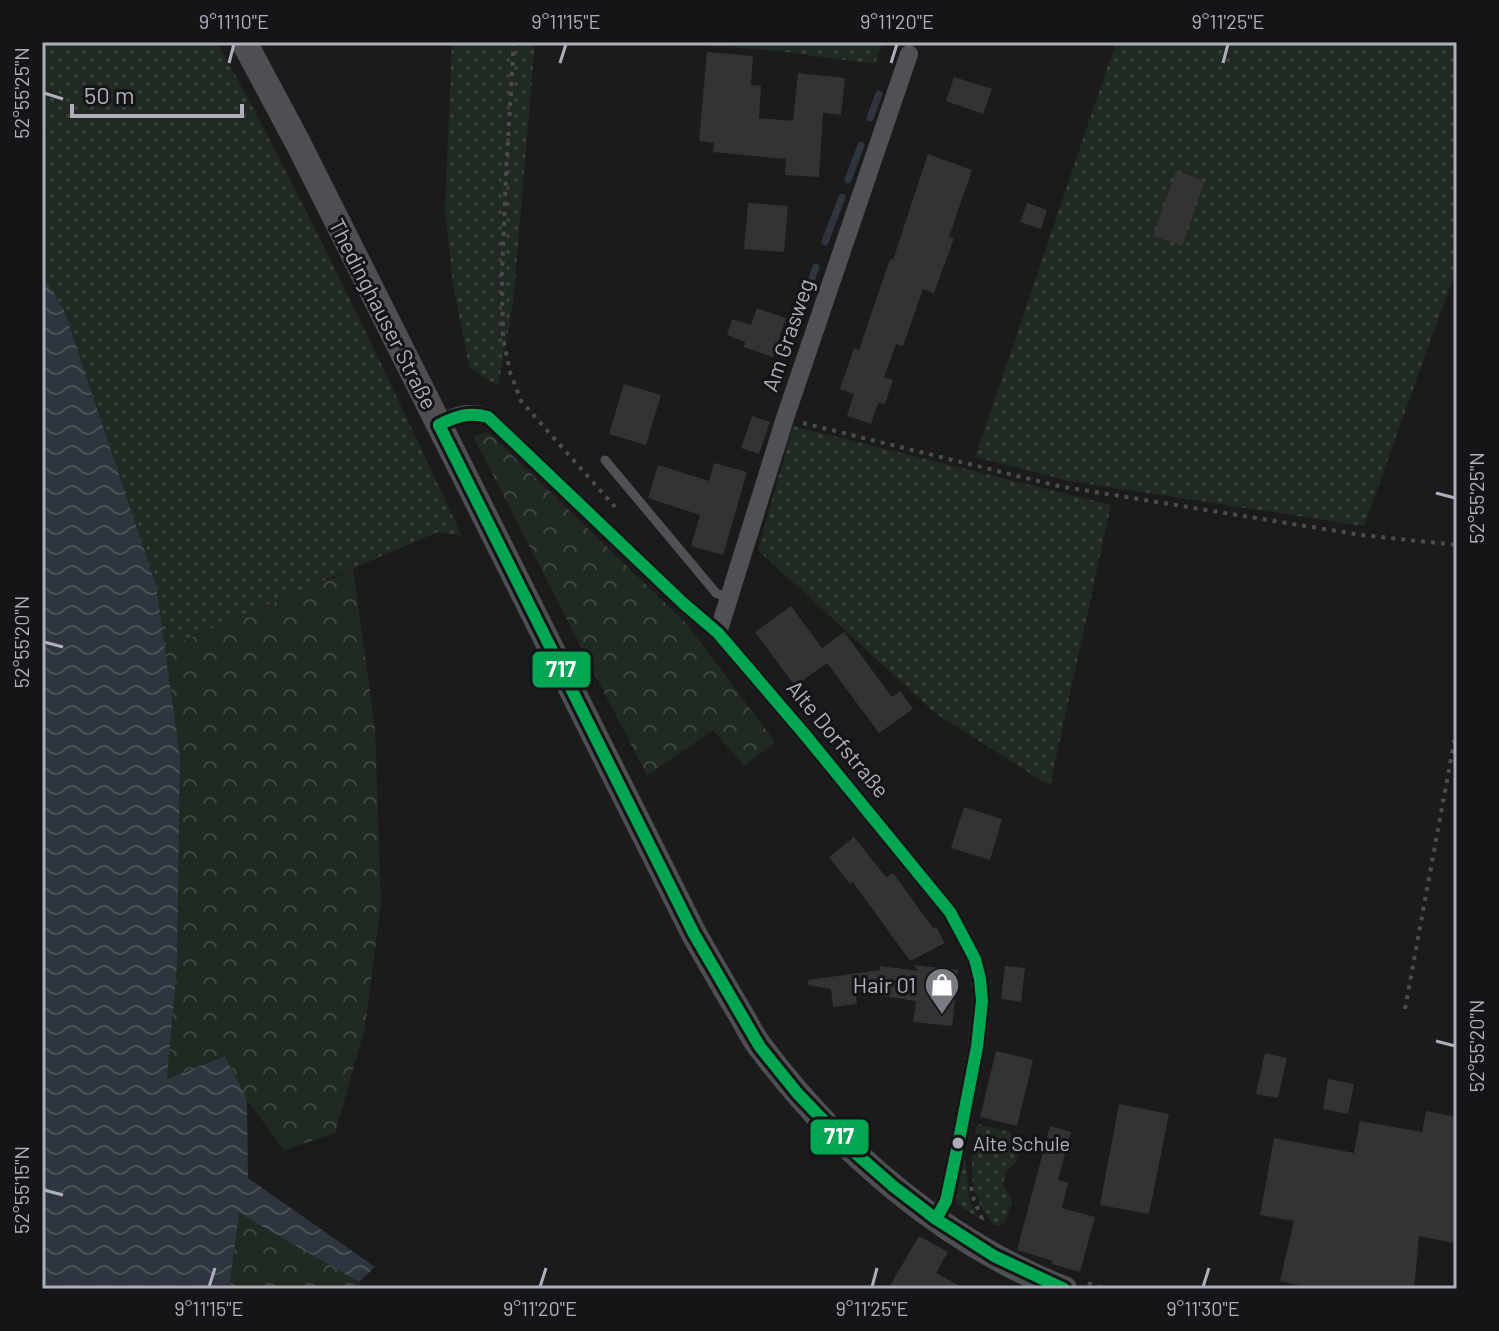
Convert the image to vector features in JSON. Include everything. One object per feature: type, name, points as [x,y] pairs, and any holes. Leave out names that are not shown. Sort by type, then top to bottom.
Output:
[{"type":"main road","name":"Thedinghauser Straße","points":[[244,42],[298,143],[694,934],[760,1047],[798,1094],[853,1151],[893,1186],[941,1210],[994,1256],[1064,1289]]},
{"type":"street","name":"Am Grasweg","points":[[718,633],[785,418],[909,54]]},
{"type":"street","name":"Alte Dorfstraße","points":[[439,425],[457,415],[472,413],[488,417],[718,633],[950,912],[975,959],[982,1001],[977,1047],[941,1210]]},
{"type":"lane","points":[[605,460],[716,593],[729,598]]},
{"type":"path","points":[[514,42],[502,276],[503,337],[510,372],[521,401],[624,517]]},
{"type":"path","points":[[785,418],[1058,486],[1361,535],[1457,545]]},
{"type":"path","points":[[1405,1009],[1457,726]]},
{"type":"green space","points":[[42,42],[217,42],[313,225],[462,536],[438,532],[164,649],[156,585],[64,310],[42,274],[42,151],[47,135],[42,130]]},
{"type":"green space","points":[[452,42],[535,42],[513,304],[498,386],[469,367],[453,284],[445,211]]},
{"type":"green space","points":[[664,42],[883,42],[875,64],[778,51]]},
{"type":"green space","points":[[1116,42],[1457,42],[1457,267],[1364,526],[1069,481],[975,457]]},
{"type":"green space","points":[[793,426],[1111,505],[1050,786],[935,713],[758,550]]},
{"type":"green space","points":[[488,432],[687,624],[775,742],[744,766],[713,730],[647,776],[473,436]]},
{"type":"green space","points":[[353,569],[375,728],[381,904],[365,1027],[335,1133],[284,1150],[247,1100],[225,1056],[167,1079],[177,965],[180,758],[164,649]]},
{"type":"green space","points":[[977,1124],[1011,1132],[1011,1138],[1019,1146],[1017,1162],[1007,1170],[1003,1184],[1012,1201],[1005,1222],[1000,1226],[994,1225],[985,1213],[974,1189],[972,1165]]},
{"type":"green space","points":[[966,1159],[969,1199],[978,1218],[956,1203],[963,1161]]},
{"type":"green space","points":[[239,1213],[359,1282],[360,1289],[229,1289]]},
{"type":"water","points":[[42,274],[64,310],[156,585],[180,758],[177,965],[167,1079],[225,1056],[247,1100],[248,1178],[375,1267],[359,1282],[239,1213],[229,1289],[42,1289]]},
{"type":"building","points":[[707,52],[753,56],[751,85],[761,86],[759,118],[793,121],[798,73],[845,78],[841,115],[823,113],[819,177],[785,175],[786,159],[713,152],[714,143],[699,141]]},
{"type":"building","points":[[954,77],[992,89],[983,114],[946,101]]},
{"type":"building","points":[[928,154],[972,170],[949,237],[954,238],[934,293],[923,289],[903,346],[896,344],[884,377],[893,380],[885,404],[878,403],[871,424],[847,416],[854,394],[840,389],[854,348],[859,350],[890,259],[893,260]]},
{"type":"building","points":[[1176,171],[1205,181],[1182,246],[1153,236]]},
{"type":"building","points":[[748,203],[788,206],[784,252],[744,249]]},
{"type":"building","points":[[1027,203],[1047,210],[1041,229],[1020,222]]},
{"type":"building","points":[[757,308],[786,318],[773,357],[744,347],[745,342],[727,335],[732,319],[751,325]]},
{"type":"building","points":[[624,384],[661,395],[646,445],[609,434]]},
{"type":"building","points":[[752,416],[770,422],[759,454],[741,448]]},
{"type":"building","points":[[714,463],[747,472],[723,555],[691,546],[700,515],[648,498],[658,465],[709,481]]},
{"type":"building","points":[[791,606],[822,648],[844,632],[892,697],[900,691],[913,709],[879,733],[827,663],[795,686],[755,632]]},
{"type":"building","points":[[964,807],[1002,819],[990,860],[951,848]]},
{"type":"building","points":[[854,837],[886,877],[893,873],[945,943],[910,961],[853,882],[850,884],[829,857]]},
{"type":"building","points":[[913,965],[958,970],[952,1026],[913,1022],[916,1001],[855,992],[857,1004],[833,1007],[831,989],[808,985],[808,980],[880,970],[880,966],[918,971]]},
{"type":"building","points":[[1005,966],[1025,968],[1021,1002],[1001,999]]},
{"type":"building","points":[[996,1051],[1033,1060],[1017,1126],[980,1117]]},
{"type":"building","points":[[1265,1053],[1287,1058],[1278,1098],[1256,1094]]},
{"type":"building","points":[[1328,1079],[1354,1084],[1348,1114],[1323,1109]]},
{"type":"building","points":[[1119,1104],[1169,1114],[1149,1214],[1100,1205]]},
{"type":"building","points":[[1426,1111],[1457,1117],[1457,1224],[1454,1243],[1419,1236],[1414,1289],[1316,1289],[1280,1281],[1294,1221],[1260,1215],[1274,1138],[1354,1153],[1360,1121],[1422,1132]]},
{"type":"building","points":[[1050,1126],[1071,1132],[1058,1180],[1068,1183],[1062,1208],[1095,1217],[1080,1272],[1017,1250]]},
{"type":"building","points":[[919,1236],[948,1252],[936,1273],[965,1289],[888,1289]]},
{"type":"waterway","points":[[870,118],[879,94]]},
{"type":"waterway","points":[[848,180],[861,145]]},
{"type":"waterway","points":[[825,242],[842,197]]},
{"type":"waterway","points":[[812,278],[816,267]]},
{"type":"transit line","name":"717","points":[[439,425],[463,416],[488,417],[718,633],[950,912],[975,959],[982,1001],[977,1047],[959,1140],[946,1201],[936,1219]]},
{"type":"transit line","name":"717","points":[[439,425],[694,934],[760,1047],[798,1094],[853,1151],[893,1186],[936,1219],[994,1256],[1064,1289]]},
{"type":"place","name":"Hair 01","points":[[942,1016]]},
{"type":"place","name":"Alte Schule","points":[[958,1143]]}]
